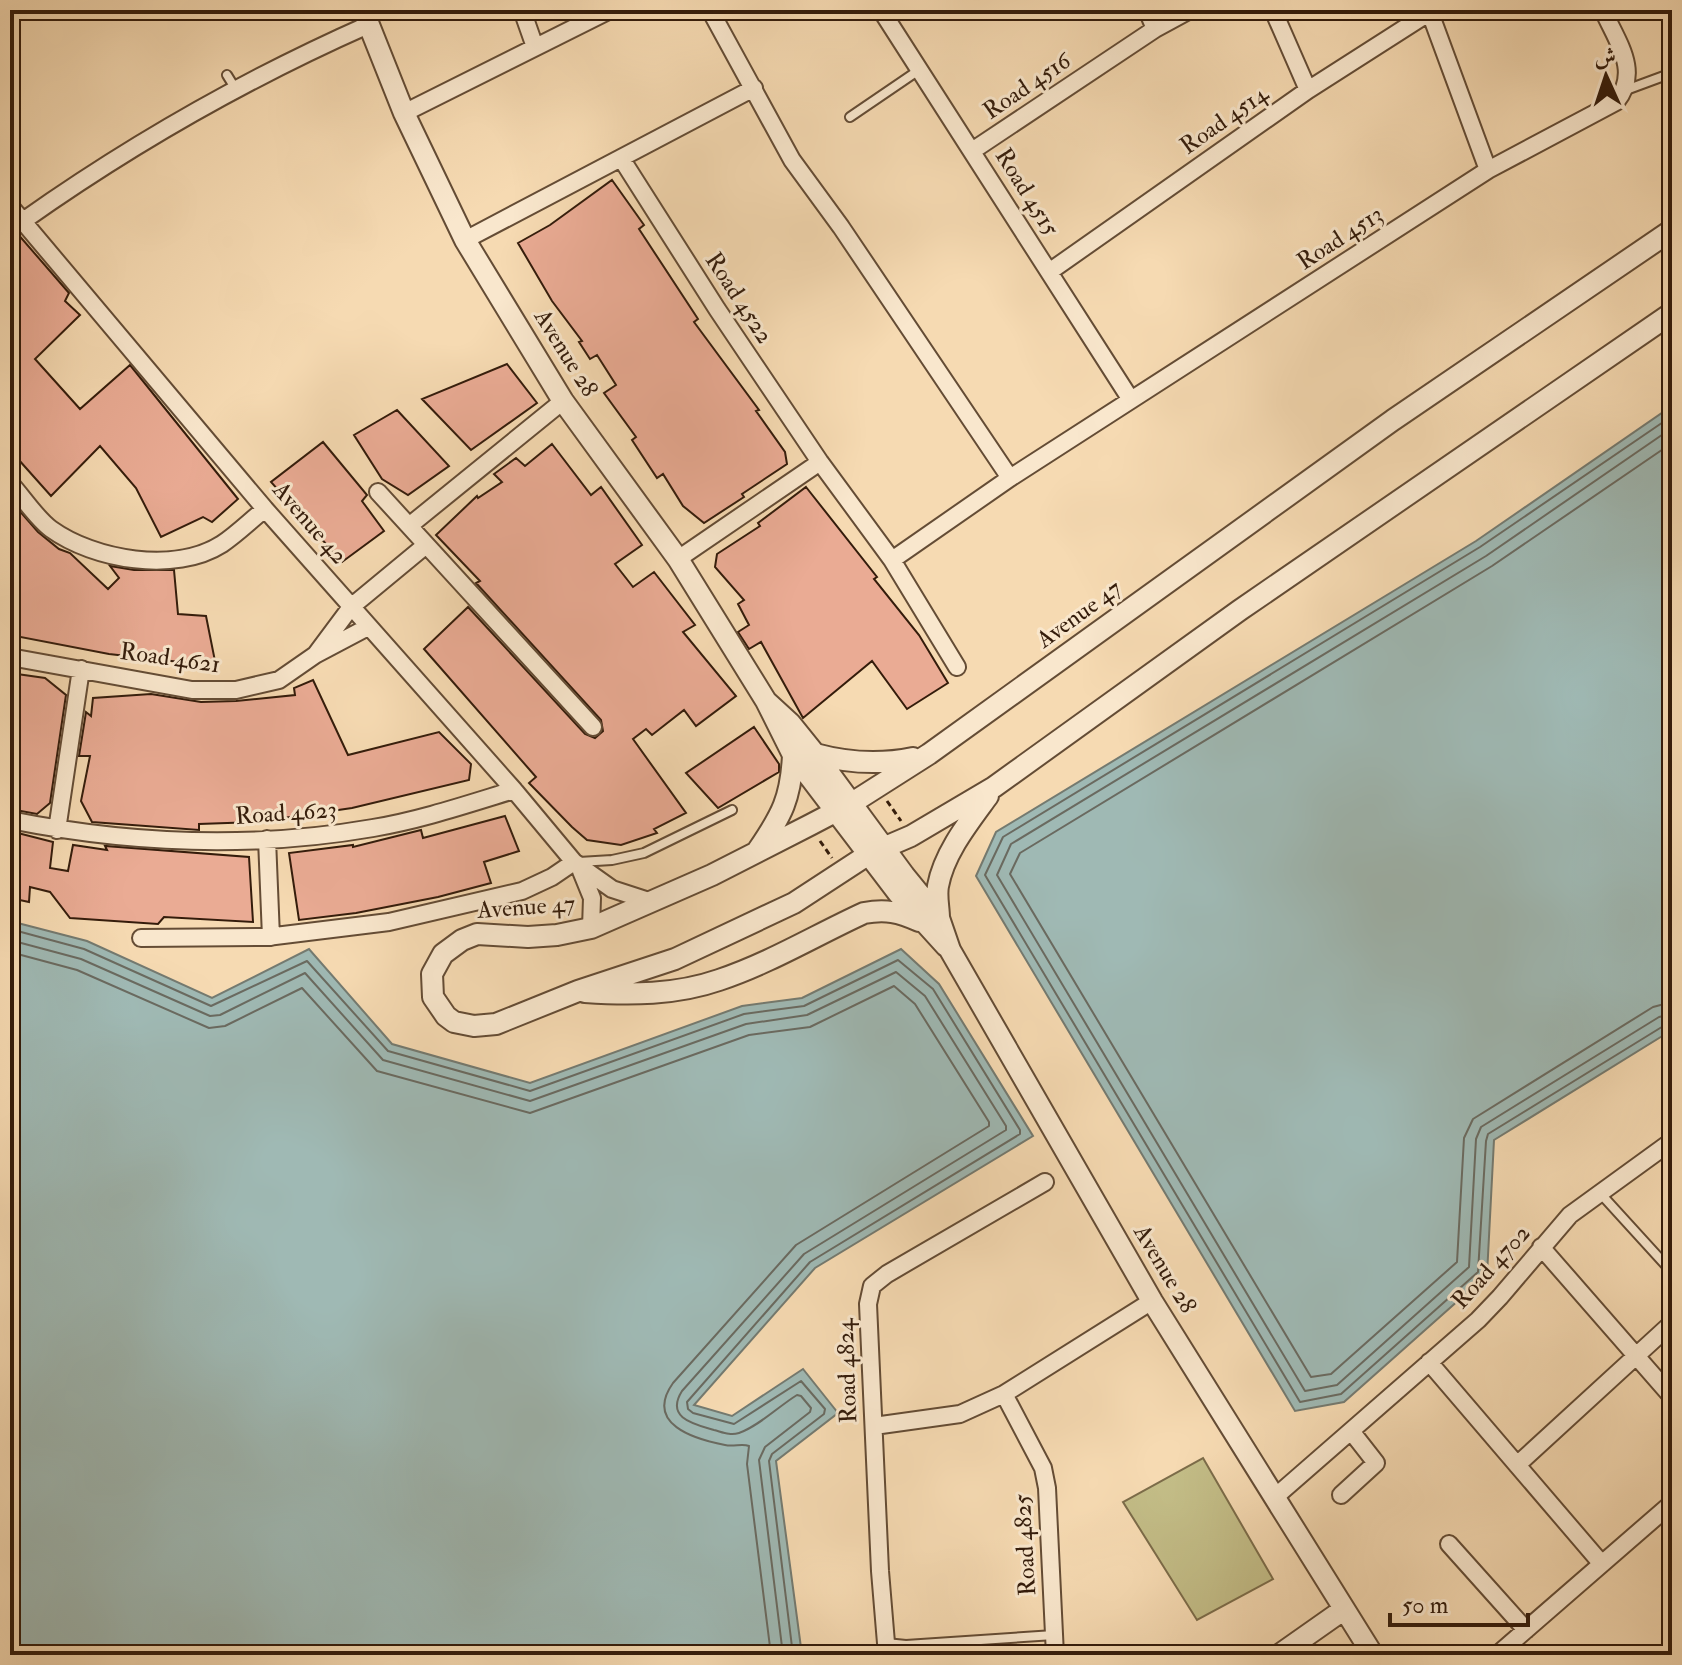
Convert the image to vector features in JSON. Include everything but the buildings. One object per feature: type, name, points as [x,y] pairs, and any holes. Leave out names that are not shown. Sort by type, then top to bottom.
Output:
[{"type":"street","points":[[522,10],[535,47]]},
{"type":"street","points":[[404,113],[610,10]]},
{"type":"street","points":[[710,10],[792,160],[841,227],[1010,478]]},
{"type":"street","name":"Road 4515","points":[[881,10],[1131,400]]},
{"type":"street","points":[[1147,10],[1155,29]]},
{"type":"street","name":"Road 4516","points":[[972,151],[1155,29],[1190,10]]},
{"type":"street","points":[[1273,10],[1308,90]]},
{"type":"street","points":[[1603,10],[1627,66],[1629,78],[1626,90]]},
{"type":"street","name":"Road 4514","points":[[1049,272],[1308,90],[1429,11],[1488,170]]},
{"type":"street","points":[[23,221],[231,81],[365,18]]},
{"type":"street","name":"Avenue 28","points":[[365,18],[404,113],[465,240],[563,401],[678,559],[766,701],[793,755],[843,807],[932,921],[1152,1301],[1373,1655]]},
{"type":"street","points":[[465,240],[754,88]]},
{"type":"street","name":"Road 4513","points":[[892,560],[1010,478],[1488,170],[1616,102],[1626,90]]},
{"type":"street","name":"Road 4522","points":[[621,158],[820,462],[892,560],[957,667]]},
{"type":"street","name":"Avenue 42","points":[[10,206],[265,509],[576,864],[592,898],[591,928]]},
{"type":"street","name":"Avenue 47","points":[[1672,230],[1393,420],[929,754],[810,825],[652,902],[591,928],[528,937],[477,934],[462,940],[443,954],[432,974],[433,997],[454,1022],[474,1026],[496,1024],[523,1016],[578,991],[675,959],[794,903],[877,851],[911,836],[994,787],[1240,610],[1672,313]]},
{"type":"street","points":[[409,526],[563,401]]},
{"type":"street","points":[[678,559],[820,462]]},
{"type":"street","points":[[10,483],[49,528],[80,546],[114,557],[150,561],[186,557],[220,546],[265,509]]},
{"type":"street","points":[[378,492],[593,727]]},
{"type":"street","name":"Road 4621","points":[[315,655],[351,607],[426,545]]},
{"type":"street","name":"Road 4621","points":[[10,657],[192,690],[236,690],[279,680],[315,655],[368,627]]},
{"type":"street","points":[[10,820],[57,830],[81,669]]},
{"type":"street","name":"Avenue 28","points":[[766,701],[790,723],[815,754],[843,807]]},
{"type":"street","points":[[815,754],[854,762],[879,763],[929,754]]},
{"type":"street","points":[[757,852],[783,811],[789,792],[793,755]]},
{"type":"street","points":[[578,991],[624,995],[671,991],[717,981],[760,964],[864,913],[899,911],[932,921],[937,887],[945,864],[994,787]]},
{"type":"street","name":"Road 4623","points":[[57,830],[135,840],[267,839],[324,835],[376,828],[514,790]]},
{"type":"street","points":[[267,839],[271,937]]},
{"type":"street","points":[[141,938],[271,937],[389,922],[522,891],[576,864]]},
{"type":"street","name":"Avenue 42","points":[[576,864],[612,889],[652,902]]},
{"type":"street","name":"Road 4702","points":[[1274,1498],[1500,1297],[1570,1215],[1672,1141]]},
{"type":"street","name":"Road 4824","points":[[886,1649],[868,1304],[872,1286],[887,1274],[1045,1182]]},
{"type":"street","points":[[1541,1247],[1672,1397]]},
{"type":"street","points":[[874,1426],[960,1414],[1004,1394],[1152,1301]]},
{"type":"street","points":[[1517,1465],[1672,1323]]},
{"type":"street","points":[[1429,1362],[1601,1563]]},
{"type":"street","name":"Road 4825","points":[[1004,1394],[1043,1468],[1047,1488],[1055,1655]]},
{"type":"street","points":[[1341,1495],[1376,1463],[1351,1431]]},
{"type":"street","points":[[1497,1655],[1672,1503]]},
{"type":"street","points":[[1449,1544],[1526,1630]]},
{"type":"street","points":[[1279,1655],[1343,1610]]},
{"type":"lane","points":[[850,117],[919,70]]},
{"type":"lane","points":[[1626,90],[1672,73]]},
{"type":"lane","points":[[576,864],[644,853],[732,810]]},
{"type":"lane","points":[[1600,1192],[1672,1272]]},
{"type":"lane","points":[[886,1649],[1054,1635]]},
{"type":"path","points":[[876,785],[911,836]]},
{"type":"path","points":[[810,825],[842,873]]},
{"type":"shaded area","points":[[1203,1458],[1273,1579],[1197,1620],[1123,1502]]},
{"type":"water","points":[[1672,406],[1672,1030],[1494,1140],[1487,1275],[1344,1402],[1295,1411],[976,876],[996,832],[1476,541]]},
{"type":"water","points":[[10,921],[87,941],[212,998],[309,949],[392,1044],[530,1083],[742,1006],[802,998],[901,949],[939,984],[1033,1136],[815,1268],[694,1405],[732,1416],[803,1369],[838,1413],[776,1461],[802,1655],[10,1655]]}]
